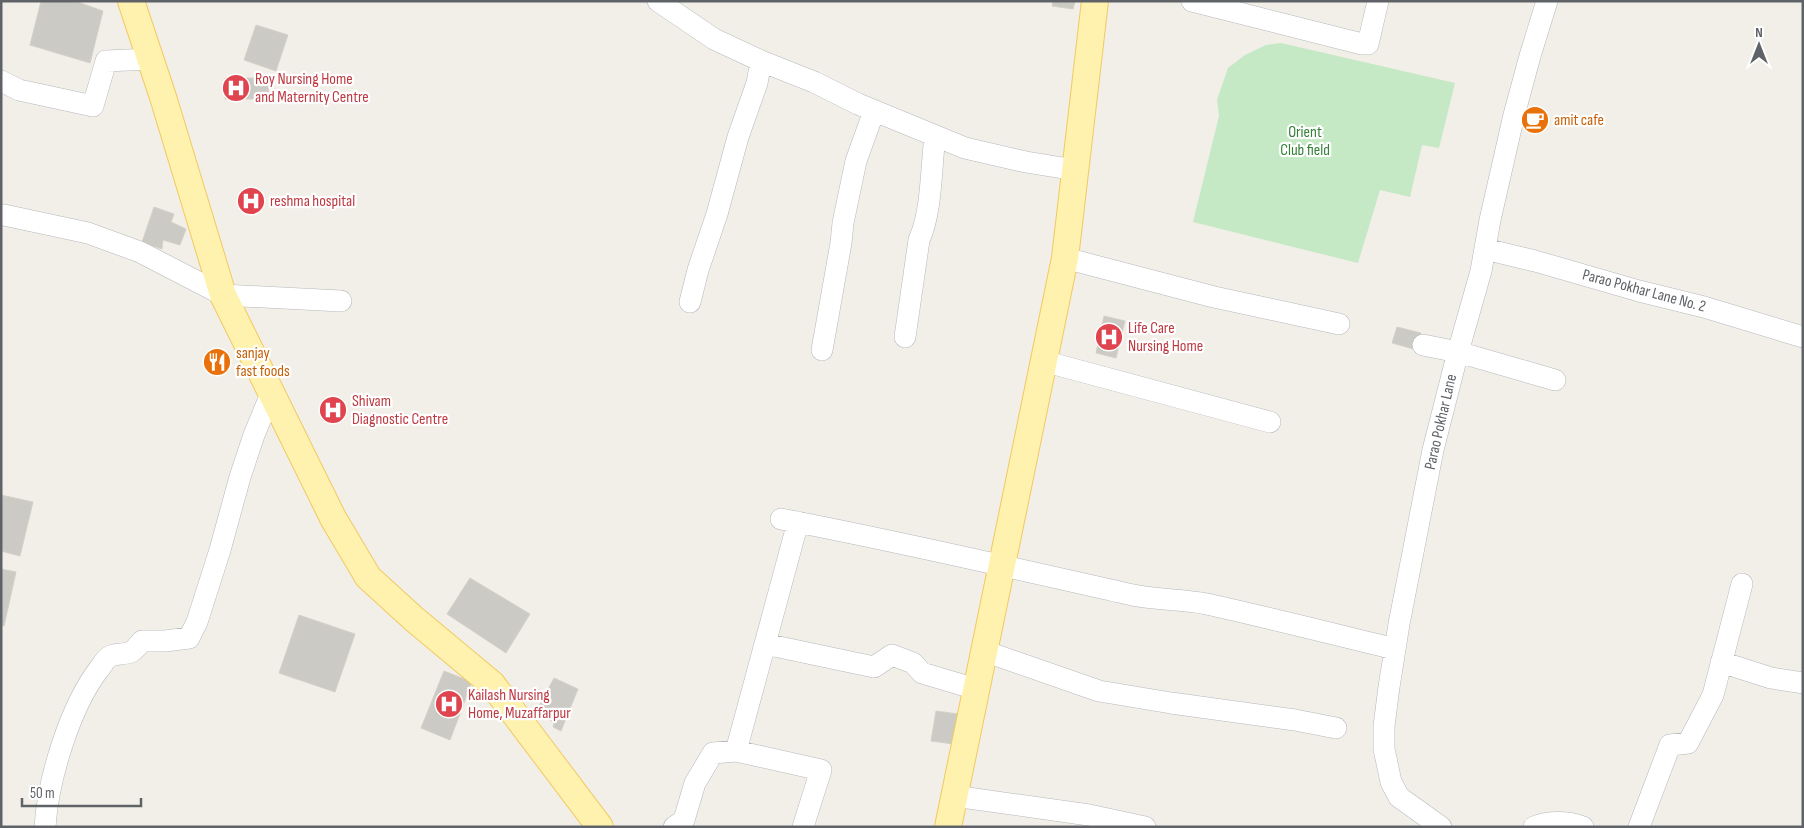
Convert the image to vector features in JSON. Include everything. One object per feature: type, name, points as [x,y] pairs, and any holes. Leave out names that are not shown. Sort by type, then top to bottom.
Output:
[{"type":"main road","points":[[130,1],[150,59],[223,295],[333,518],[368,577],[414,619],[492,684],[600,827]]},
{"type":"main road","points":[[948,827],[1065,258],[1095,1]]},
{"type":"street","points":[[658,1],[714,39],[935,136],[965,148],[1026,162],[1075,170]]},
{"type":"street","points":[[1192,1],[1362,44],[1368,44],[1378,1]]},
{"type":"street","name":"Parao Pokhar Lane","points":[[1441,827],[1399,797],[1391,782],[1386,764],[1384,726],[1395,649],[1433,450],[1477,287],[1514,115],[1547,1]]},
{"type":"street","points":[[1,81],[19,90],[93,106],[106,61],[150,59]]},
{"type":"street","points":[[690,302],[761,61]]},
{"type":"street","points":[[822,350],[843,222],[854,170],[874,110]]},
{"type":"street","points":[[905,337],[919,240],[927,211],[935,136]]},
{"type":"street","points":[[4,215],[88,232],[140,252],[223,295],[341,301]]},
{"type":"street","name":"Parao Pokhar Lane No. 2","points":[[1485,249],[1704,307],[1803,337]]},
{"type":"street","points":[[1065,258],[1214,297],[1339,324]]},
{"type":"street","points":[[1423,345],[1458,352],[1555,380]]},
{"type":"street","points":[[1043,361],[1270,422]]},
{"type":"street","points":[[45,827],[46,810],[54,773],[72,719],[84,692],[94,676],[109,657],[131,652],[142,641],[189,638],[220,550],[235,493],[254,435],[272,394]]},
{"type":"street","points":[[736,751],[765,644],[789,520],[1053,576],[1131,595],[1205,604],[1395,649]]},
{"type":"street","points":[[1639,827],[1670,745],[1688,744],[1713,695],[1742,584]]},
{"type":"street","points":[[765,644],[874,667],[892,656],[913,663],[922,673],[976,689]]},
{"type":"street","points":[[984,651],[1099,691],[1295,720],[1336,728]]},
{"type":"street","points":[[1721,662],[1771,678],[1803,684]]},
{"type":"street","points":[[674,827],[684,820],[695,783],[712,753],[736,751],[821,770],[802,827]]},
{"type":"street","points":[[954,796],[1089,815],[1145,827]]},
{"type":"street","points":[[1534,827],[1558,823],[1576,824],[1583,827]]},
{"type":"green space","name":"Orient Club field","points":[[1281,43],[1455,83],[1439,148],[1422,145],[1410,197],[1380,190],[1358,263],[1193,222],[1219,116],[1217,100],[1228,68],[1245,55],[1266,45]]},
{"type":"building","points":[[41,1],[75,1],[103,11],[90,63],[30,45]]},
{"type":"building","points":[[1053,1],[1075,1],[1073,9],[1052,6]]},
{"type":"building","points":[[256,25],[288,35],[276,71],[244,60]]},
{"type":"building","points":[[225,78],[268,78],[269,99],[225,99]]},
{"type":"building","points":[[154,207],[174,214],[171,222],[186,229],[180,245],[163,240],[162,249],[142,242]]},
{"type":"building","points":[[1104,316],[1125,321],[1116,358],[1096,353]]},
{"type":"building","points":[[1397,327],[1421,333],[1417,350],[1392,343]]},
{"type":"building","points":[[324,401],[343,402],[341,422],[322,420]]},
{"type":"building","points":[[1,495],[33,502],[20,556],[1,551]]},
{"type":"building","points":[[1,569],[16,572],[4,626],[1,625]]},
{"type":"building","points":[[470,578],[530,614],[506,653],[447,614]]},
{"type":"building","points":[[299,615],[355,634],[335,692],[279,673]]},
{"type":"building","points":[[444,671],[472,682],[450,740],[421,728]]},
{"type":"building","points":[[554,678],[578,689],[561,731],[553,727],[554,723],[537,710]]},
{"type":"building","points":[[936,711],[958,714],[953,744],[931,741]]},
{"type":"place","name":"Roy Nursing Home and Maternity Centre","points":[[236,88]]},
{"type":"place","name":"amit cafe","points":[[1535,120]]},
{"type":"place","name":"reshma hospital","points":[[251,201]]},
{"type":"place","name":"Life Care Nursing Home","points":[[1109,337]]},
{"type":"place","name":"sanjay fast foods","points":[[217,362]]},
{"type":"place","name":"Shivam Diagnostic Centre","points":[[333,410]]},
{"type":"place","name":"Kailash Nursing Home, Muzaffarpur","points":[[449,704]]}]
